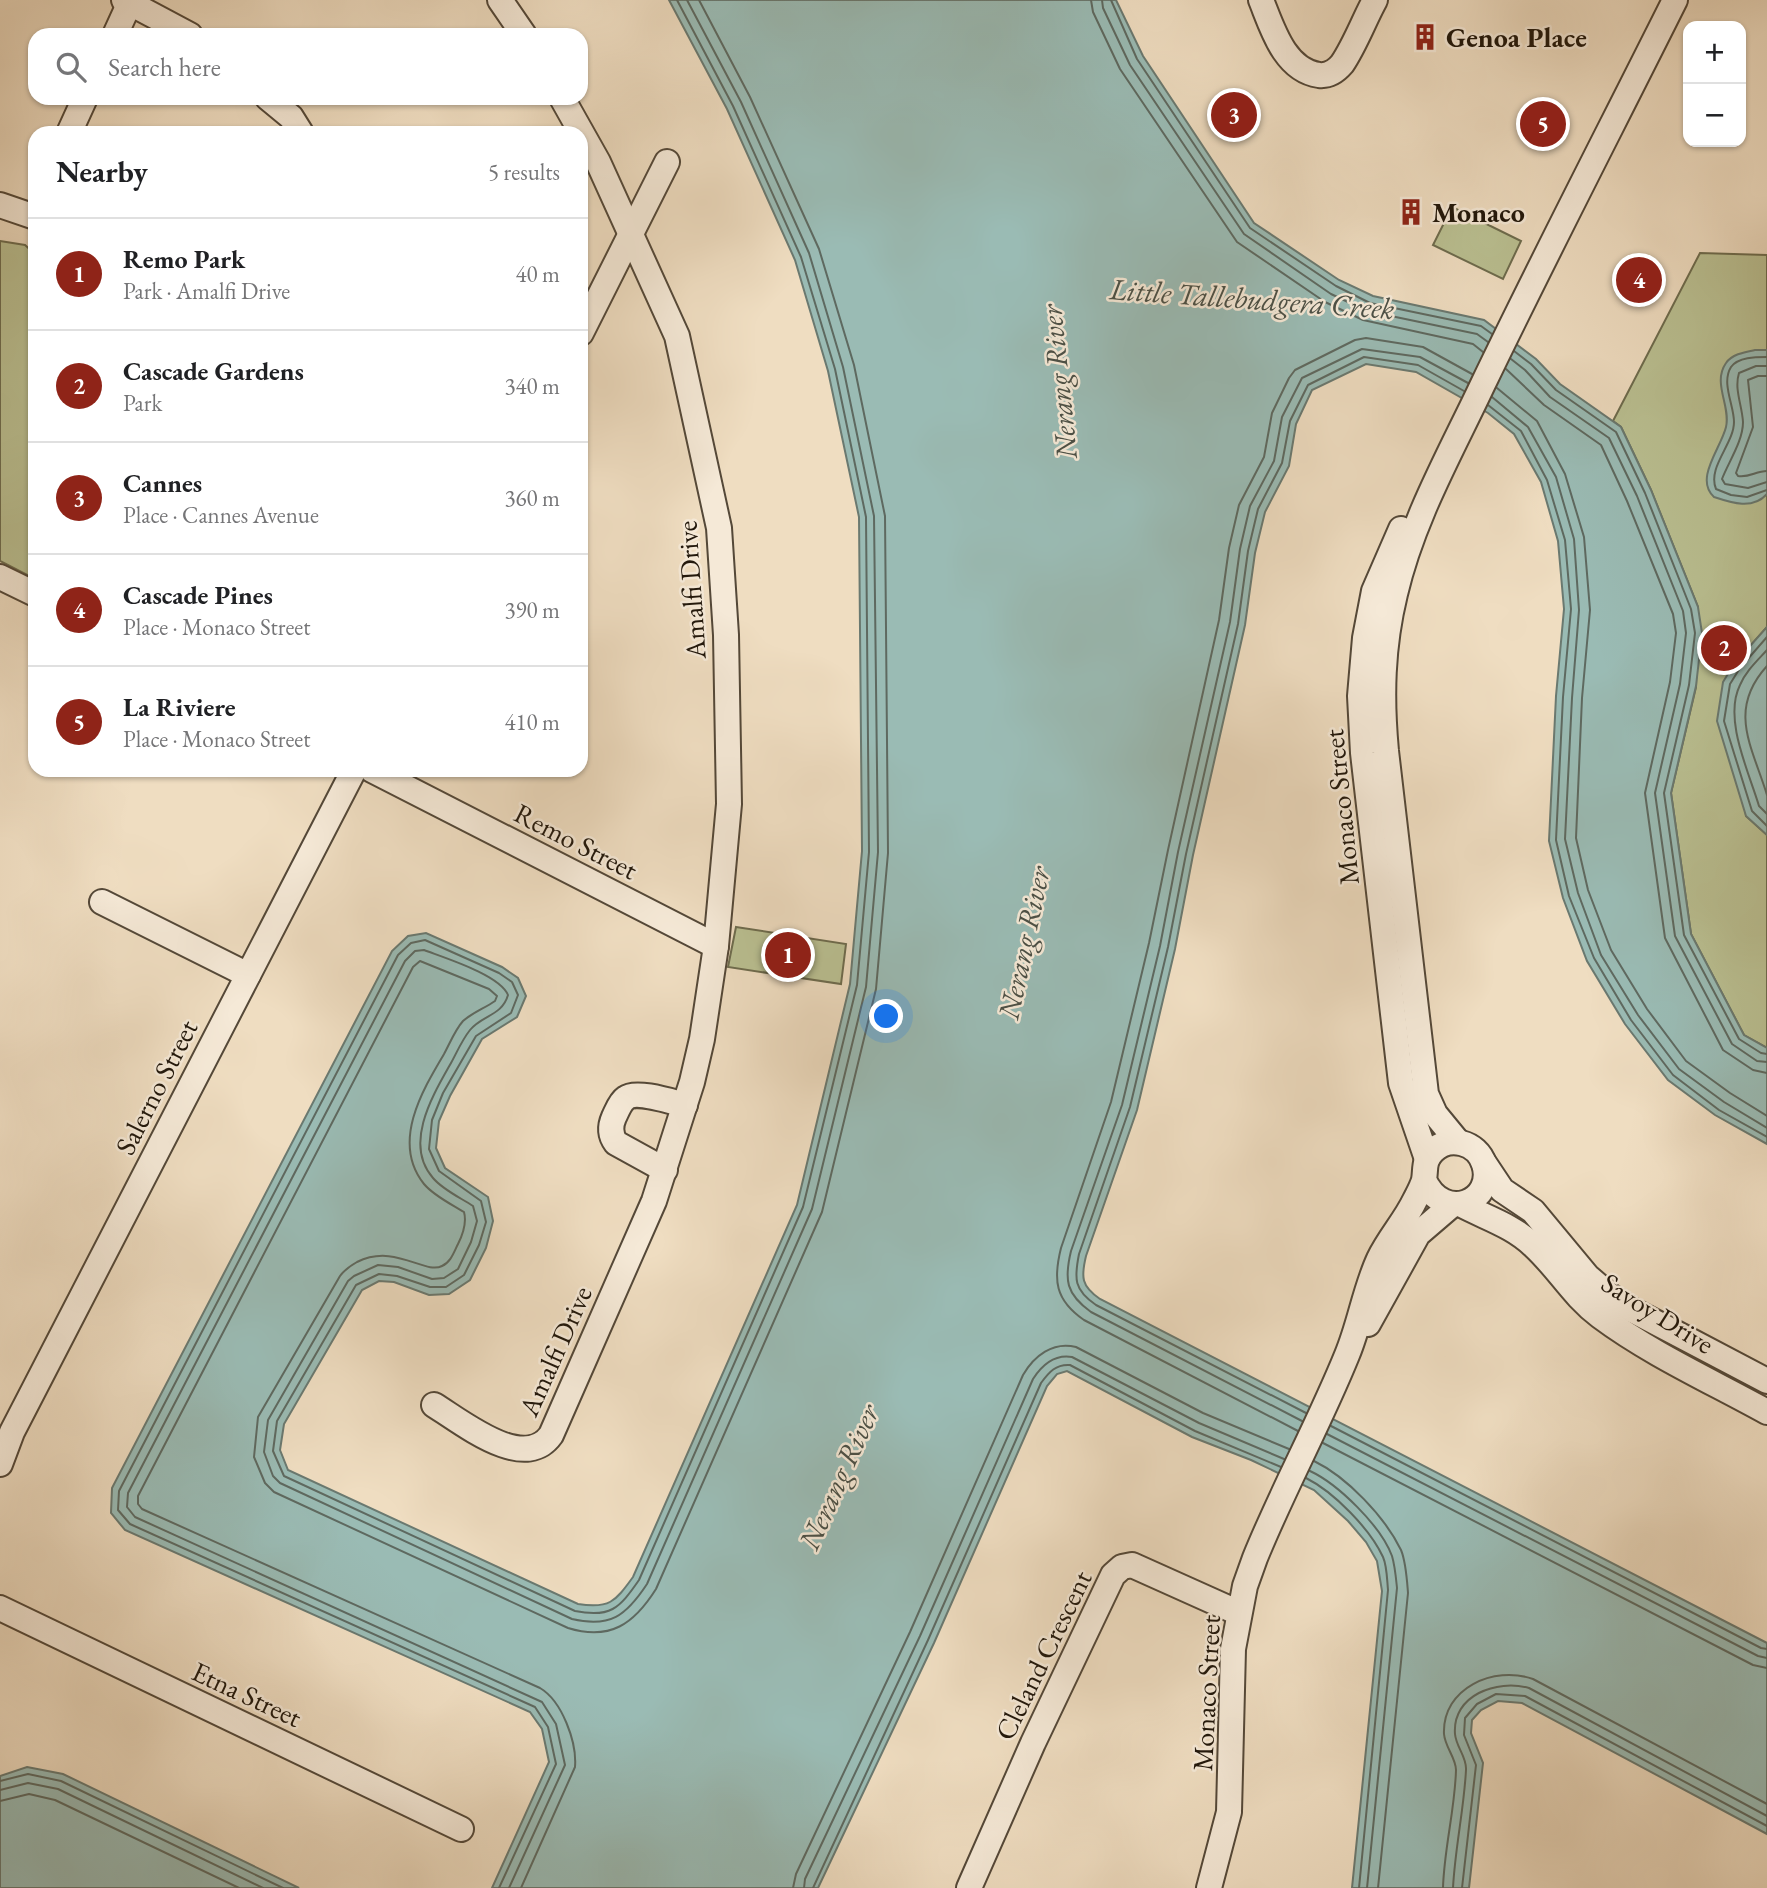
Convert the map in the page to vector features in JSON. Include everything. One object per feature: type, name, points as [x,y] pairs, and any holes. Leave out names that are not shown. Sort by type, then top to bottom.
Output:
[{"type":"street","points":[[500,0],[519,28]]},
{"type":"street","points":[[1261,0],[1278,41],[1290,58],[1301,68],[1322,76],[1332,73],[1342,64],[1375,0]]},
{"type":"street","name":"Monaco Street","points":[[1458,1142],[1435,1114],[1409,1047],[1363,753],[1360,696],[1365,638],[1374,591],[1396,538],[1444,464],[1675,0]]},
{"type":"street","points":[[118,28],[128,1],[177,28]]},
{"type":"street","points":[[72,126],[82,105]]},
{"type":"street","points":[[276,105],[296,126]]},
{"type":"street","name":"Amalfi Drive","points":[[566,105],[578,126]]},
{"type":"street","name":"Amalfi Drive","points":[[434,1405],[490,1439],[507,1446],[526,1449],[540,1445],[548,1439],[654,1201],[665,1170],[702,1039],[716,946],[729,804],[726,635],[719,528],[677,336],[632,233],[588,144]]},
{"type":"street","points":[[588,318],[667,162]]},
{"type":"street","points":[[0,205],[28,211]]},
{"type":"street","points":[[0,577],[28,591]]},
{"type":"street","name":"Salerno Street","points":[[0,1464],[6,1439],[350,777]]},
{"type":"street","name":"Remo Street","points":[[386,777],[716,946]]},
{"type":"street","points":[[102,902],[248,975]]},
{"type":"street","name":"Monaco Street","points":[[1209,1888],[1229,1812],[1232,1674],[1239,1613],[1255,1558],[1348,1353],[1377,1262],[1388,1240],[1416,1199],[1425,1169],[1401,1083],[1409,1047]]},
{"type":"street","points":[[665,1170],[615,1143],[611,1135],[613,1119],[624,1100],[630,1096],[685,1105]]},
{"type":"street","points":[[1458,1142],[1469,1145],[1478,1153],[1486,1173],[1479,1194],[1456,1204],[1440,1201],[1429,1192],[1425,1169],[1434,1149],[1446,1143],[1458,1142]]},
{"type":"street","name":"Savoy Drive","points":[[1484,1163],[1502,1190],[1533,1211],[1587,1276],[1609,1295],[1632,1310],[1767,1381]]},
{"type":"street","name":"Monaco Street","points":[[1348,1353],[1361,1338],[1418,1234],[1456,1204]]},
{"type":"street","name":"Savoy Drive","points":[[1456,1204],[1501,1222],[1522,1236],[1536,1247],[1577,1297],[1629,1336],[1767,1412]]},
{"type":"street","points":[[1206,1596],[1231,1587],[1240,1580],[1255,1558]]},
{"type":"street","name":"Cleland Crescent","points":[[969,1888],[1033,1743],[1113,1575],[1122,1567],[1132,1566],[1206,1596],[1239,1613]]},
{"type":"street","name":"Etna Street","points":[[2,1611],[461,1829]]},
{"type":"green space","points":[[1452,207],[1521,241],[1503,279],[1433,245]]},
{"type":"green space","points":[[0,241],[28,248],[28,575],[0,561]]},
{"type":"green space","points":[[1700,253],[1767,255],[1767,627],[1734,664],[1746,816],[1767,835],[1767,1048],[1744,1035],[1691,934],[1671,793],[1696,687],[1698,607],[1651,490],[1621,427],[1613,421]]},
{"type":"green space","points":[[736,927],[846,944],[841,984],[728,967]]},
{"type":"water","points":[[669,0],[1116,0],[1143,56],[1254,223],[1339,280],[1373,296],[1484,320],[1536,359],[1560,384],[1621,427],[1651,490],[1698,607],[1702,633],[1696,686],[1671,793],[1691,934],[1744,1035],[1767,1048],[1767,1144],[1715,1115],[1668,1080],[1625,1024],[1587,961],[1563,898],[1549,841],[1556,696],[1564,609],[1558,541],[1541,482],[1514,434],[1488,413],[1416,372],[1366,364],[1312,390],[1296,424],[1289,466],[1265,512],[1255,553],[1245,625],[1137,1110],[1086,1256],[1083,1275],[1089,1290],[1100,1299],[1767,1643],[1767,1834],[1522,1703],[1498,1701],[1481,1710],[1472,1720],[1471,1733],[1483,1763],[1469,1888],[1352,1888],[1382,1591],[1377,1561],[1366,1542],[1348,1521],[1314,1490],[1251,1460],[1192,1437],[1067,1371],[1057,1374],[1047,1386],[934,1643],[818,1888],[492,1888],[549,1762],[542,1729],[530,1712],[125,1530],[111,1513],[112,1488],[392,951],[408,936],[426,933],[502,967],[518,978],[526,996],[517,1017],[482,1039],[439,1121],[436,1148],[445,1168],[488,1197],[493,1221],[486,1248],[470,1280],[449,1294],[429,1295],[394,1282],[379,1281],[362,1290],[284,1424],[280,1450],[288,1470],[578,1604],[597,1605],[610,1602],[633,1577],[797,1205],[850,984],[862,851],[859,517],[828,371],[795,260],[727,109]]},
{"type":"water","points":[[1755,350],[1767,350],[1767,494],[1755,502],[1742,504],[1714,497],[1707,481],[1711,463],[1726,427],[1721,387],[1722,371],[1732,357]]},
{"type":"water","points":[[1767,627],[1767,835],[1746,816],[1717,721],[1723,682],[1734,664]]},
{"type":"water","points":[[27,1767],[63,1774],[299,1888],[0,1888],[0,1776]]},
{"type":"place","name":"Genoa Place","points":[[1425,37]]},
{"type":"place","name":"Cannes","points":[[1234,115]]},
{"type":"place","name":"La Riviere","points":[[1543,124]]},
{"type":"place","name":"Monaco","points":[[1411,212]]},
{"type":"place","name":"Cascade Pines","points":[[1639,280]]},
{"type":"place","name":"Cascade Gardens","points":[[1724,648]]},
{"type":"place","name":"Remo Park","points":[[788,955]]},
{"type":"water label","name":"Little Tallebudgera Creek","points":[[1252,299]]},
{"type":"water label","name":"Nerang River","points":[[1059,382]]},
{"type":"water label","name":"Nerang River","points":[[1024,943]]},
{"type":"water label","name":"Nerang River","points":[[839,1477]]}]
